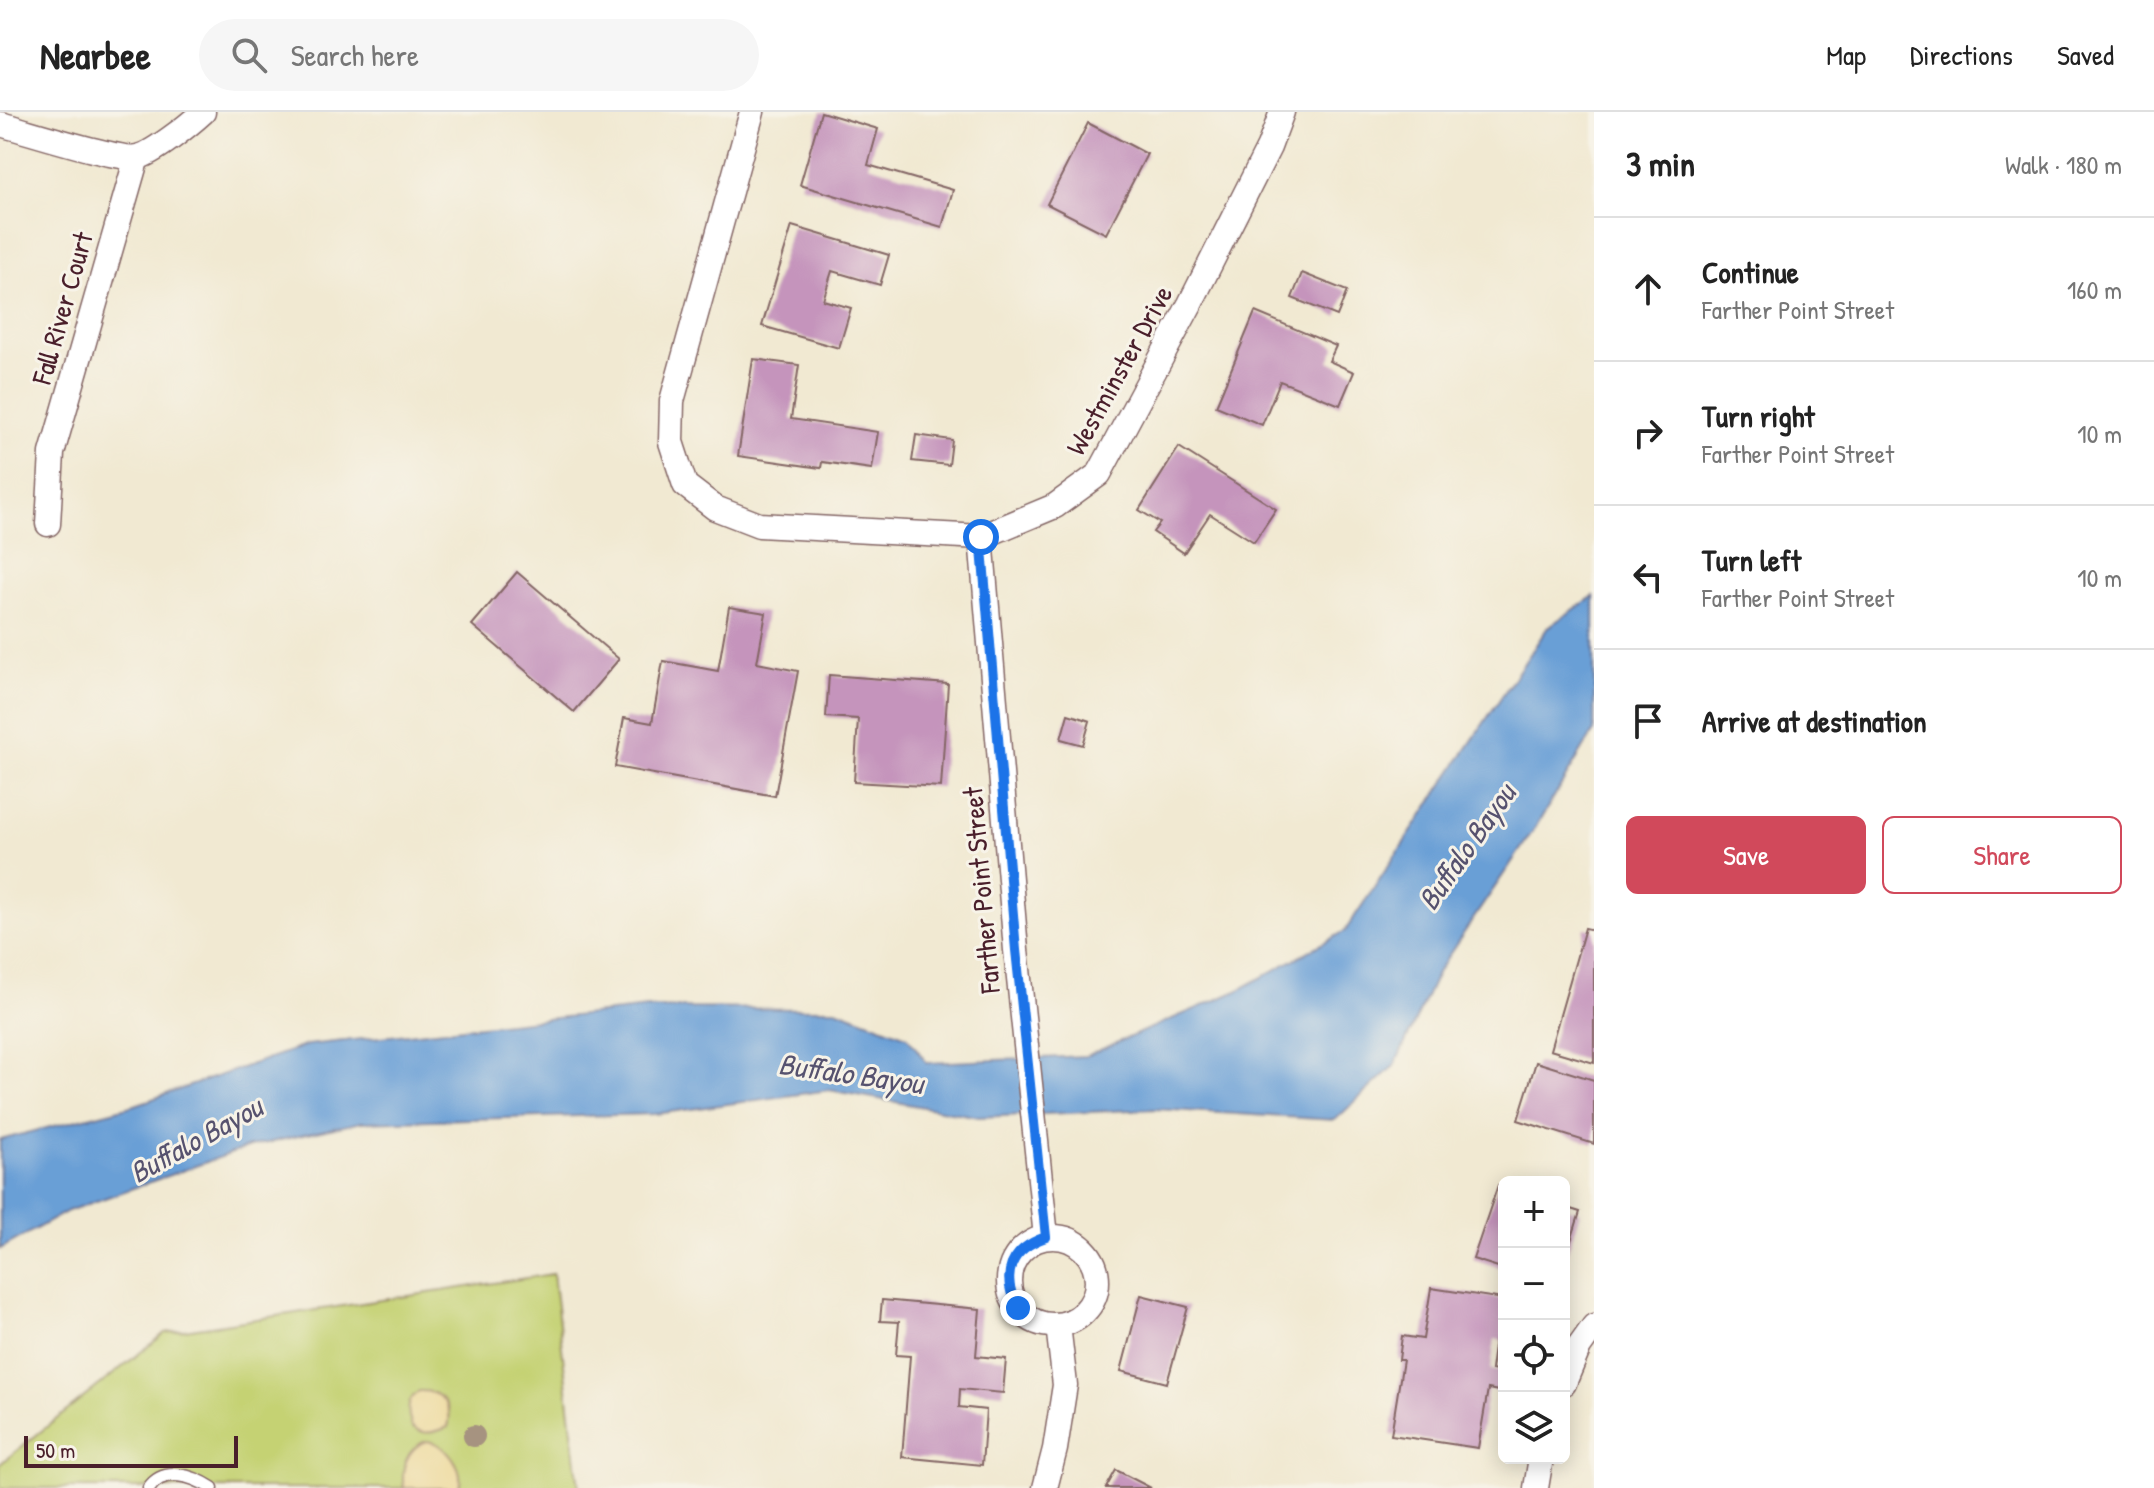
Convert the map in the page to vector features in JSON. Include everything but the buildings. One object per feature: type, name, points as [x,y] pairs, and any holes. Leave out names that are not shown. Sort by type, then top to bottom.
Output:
[{"type":"street","points":[[0,124],[95,150],[137,157],[182,132],[203,112]]},
{"type":"street","name":"Westminster Drive","points":[[752,112],[672,401],[671,442],[685,485],[715,508],[759,525],[981,537],[1055,506],[1099,474],[1205,275],[1269,147],[1282,112]]},
{"type":"street","name":"Fall River Court","points":[[48,524],[52,453],[137,157]]},
{"type":"street","name":"Farther Point Street","points":[[981,537],[1016,950],[1046,1237]]},
{"type":"street","points":[[1046,1237],[1060,1237],[1085,1250],[1097,1275],[1097,1289],[1092,1302],[1072,1321],[1058,1325],[1043,1324],[1029,1318],[1018,1308],[1008,1279],[1011,1264],[1019,1251],[1031,1242],[1046,1237]]},
{"type":"street","points":[[1045,1488],[1065,1385],[1058,1325]]},
{"type":"street","points":[[1570,1369],[1579,1347],[1594,1326]]},
{"type":"street","points":[[1536,1488],[1540,1464]]},
{"type":"lane","points":[[149,1488],[163,1476],[175,1475],[190,1476],[212,1488]]},
{"type":"green space","points":[[553,1274],[579,1488],[0,1488],[0,1464],[165,1333]]},
{"type":"sand","points":[[419,1391],[433,1393],[444,1400],[449,1412],[448,1427],[425,1432],[412,1427],[409,1407]]},
{"type":"sand","points":[[426,1441],[441,1446],[453,1458],[459,1472],[459,1488],[404,1488],[406,1460],[419,1444]]},
{"type":"water","name":"Buffalo Bayou","points":[[1594,596],[1594,731],[1535,828],[1438,971],[1395,1065],[1335,1120],[1155,1109],[979,1117],[829,1090],[655,1114],[361,1122],[249,1147],[68,1211],[0,1249],[0,1140],[135,1105],[307,1045],[648,1008],[836,1009],[907,1036],[927,1063],[1086,1056],[1237,991],[1345,931],[1548,627]]},
{"type":"route","points":[[981,537],[1016,950],[1046,1237],[1031,1242],[1019,1251],[1011,1264],[1008,1279],[1018,1308]]}]
